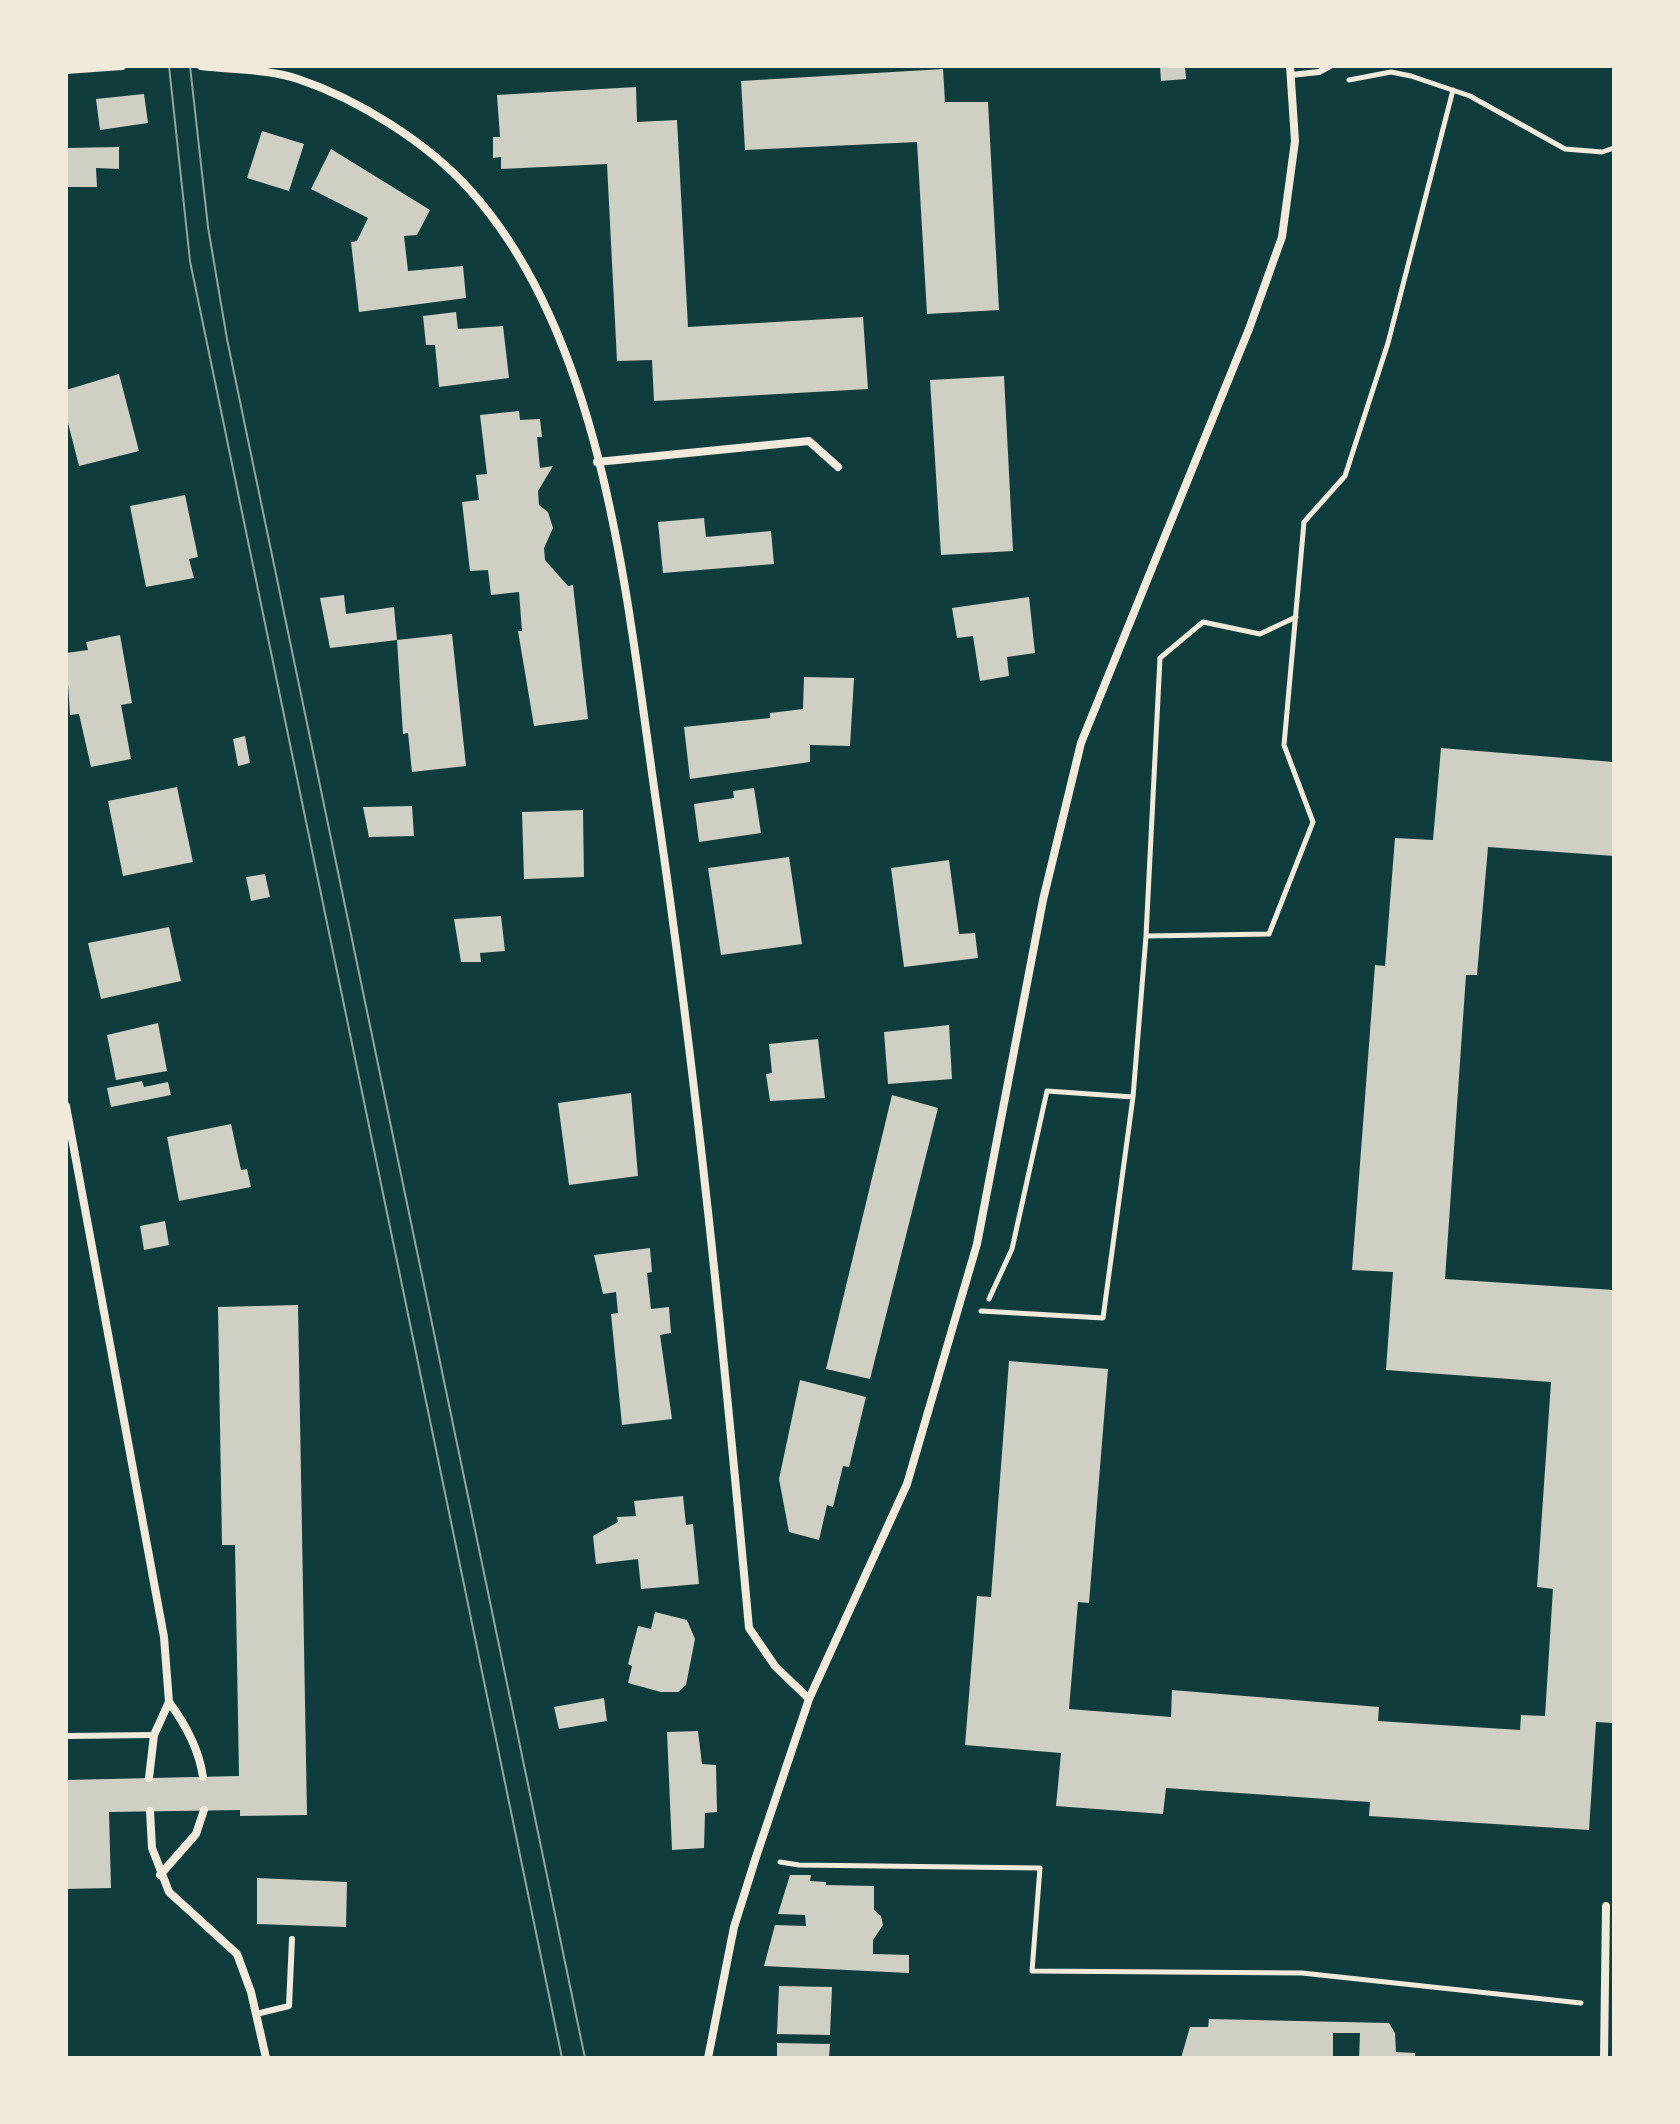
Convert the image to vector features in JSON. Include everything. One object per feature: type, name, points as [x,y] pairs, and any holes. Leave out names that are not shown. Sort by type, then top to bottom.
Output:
[{"type":"street","points":[[66,70],[122,66]]},
{"type":"street","points":[[201,66],[297,78],[391,122],[470,189],[516,253],[553,320],[597,462],[627,582],[685,996],[749,1628],[775,1666],[809,1699]]},
{"type":"street","points":[[708,2058],[734,1927],[756,1857],[809,1699],[907,1484],[977,1244],[1043,900],[1081,743],[1249,329],[1282,237],[1295,141],[1290,70]]},
{"type":"street","points":[[597,462],[809,441],[838,467]]},
{"type":"street","points":[[66,1106],[164,1637],[169,1702],[154,1735],[149,1778]]},
{"type":"street","points":[[169,1702],[185,1723],[201,1759],[203,1777]]},
{"type":"street","points":[[160,1875],[196,1834],[204,1810]]},
{"type":"street","points":[[150,1811],[152,1848],[160,1875],[169,1892],[237,1954],[266,2058]]},
{"type":"street","points":[[1604,2058],[1606,1906]]},
{"type":"lane","points":[[1290,70],[1319,72],[1330,66]]},
{"type":"lane","points":[[66,1736],[154,1735]]},
{"type":"lane","points":[[256,2014],[289,2006],[292,1939]]},
{"type":"path","points":[[1391,72],[1453,90],[1565,149],[1602,152],[1614,148]]},
{"type":"path","points":[[1146,936],[1269,934],[1313,822],[1284,745],[1304,522],[1345,476],[1388,343],[1453,90]]},
{"type":"path","points":[[1133,1097],[1047,1091],[1012,1249],[984,1311],[1103,1318],[1133,1097],[1146,936],[1160,658],[1203,622],[1260,634],[1296,617]]},
{"type":"path","points":[[756,1857],[799,1865],[1040,1868],[1032,1971],[1302,1973],[1603,2005]]},
{"type":"building","points":[[1160,66],[1185,66],[1186,79],[1161,81]]},
{"type":"building","points":[[943,69],[945,102],[988,102],[999,310],[927,314],[917,142],[745,150],[741,81]]},
{"type":"building","points":[[636,87],[637,122],[677,120],[688,327],[863,317],[868,389],[654,401],[652,360],[617,361],[607,164],[501,169],[501,157],[493,158],[493,137],[500,137],[497,95]]},
{"type":"building","points":[[144,94],[148,123],[100,130],[96,99]]},
{"type":"building","points":[[262,131],[304,144],[289,191],[247,178]]},
{"type":"building","points":[[119,147],[119,169],[96,168],[97,187],[66,187],[66,148]]},
{"type":"building","points":[[331,149],[430,210],[417,235],[404,236],[408,271],[463,266],[466,298],[359,312],[351,242],[357,241],[368,218],[311,189]]},
{"type":"building","points":[[456,312],[458,329],[503,326],[509,378],[439,387],[435,345],[426,345],[423,316]]},
{"type":"building","points":[[119,374],[139,451],[79,466],[66,415],[66,390]]},
{"type":"building","points":[[1004,376],[1013,551],[941,555],[930,380]]},
{"type":"building","points":[[519,411],[520,420],[540,419],[542,437],[537,437],[540,468],[553,466],[538,491],[539,505],[548,512],[553,528],[544,548],[545,560],[568,586],[573,585],[588,719],[534,726],[518,631],[522,631],[519,592],[491,595],[488,570],[470,571],[462,502],[479,500],[476,475],[487,474],[480,415]]},
{"type":"building","points":[[185,495],[198,557],[189,559],[194,578],[146,587],[130,506]]},
{"type":"building","points":[[704,518],[706,537],[771,531],[774,564],[663,573],[658,522]]},
{"type":"building","points":[[344,595],[346,614],[394,607],[397,640],[330,648],[320,598]]},
{"type":"building","points":[[1029,597],[1035,653],[1007,657],[1009,676],[980,681],[973,636],[957,638],[952,608]]},
{"type":"building","points":[[452,634],[466,766],[412,772],[408,733],[403,734],[397,640]]},
{"type":"building","points":[[120,635],[132,703],[121,705],[131,759],[91,767],[79,714],[70,715],[66,653],[88,650],[86,642]]},
{"type":"building","points":[[804,677],[854,678],[850,746],[810,745],[810,762],[690,779],[684,727],[770,718],[770,713],[803,709]]},
{"type":"building","points":[[245,736],[250,763],[238,766],[233,739]]},
{"type":"building","points":[[1441,748],[1614,762],[1614,856],[1488,847],[1477,975],[1466,975],[1445,1279],[1614,1290],[1614,1723],[1596,1722],[1589,1830],[1369,1816],[1370,1802],[1166,1788],[1163,1814],[1056,1806],[1061,1753],[965,1745],[977,1596],[991,1597],[1009,1361],[1108,1369],[1089,1603],[1078,1602],[1069,1709],[1171,1717],[1172,1690],[1379,1707],[1378,1721],[1520,1730],[1521,1715],[1545,1716],[1553,1589],[1537,1587],[1551,1382],[1386,1370],[1393,1272],[1352,1270],[1375,965],[1385,966],[1395,838],[1433,840]]},
{"type":"building","points":[[177,787],[193,862],[123,876],[108,801]]},
{"type":"building","points":[[754,788],[761,833],[699,842],[694,804],[734,798],[733,791]]},
{"type":"building","points":[[412,806],[414,836],[369,837],[363,807]]},
{"type":"building","points":[[583,810],[584,877],[524,879],[522,812]]},
{"type":"building","points":[[789,857],[802,944],[721,955],[708,868]]},
{"type":"building","points":[[949,860],[959,934],[975,933],[978,958],[904,967],[891,868]]},
{"type":"building","points":[[265,874],[270,897],[251,901],[246,877]]},
{"type":"building","points":[[501,916],[505,951],[480,953],[481,962],[461,962],[454,919]]},
{"type":"building","points":[[169,927],[181,981],[101,999],[88,943]]},
{"type":"building","points":[[158,1023],[167,1071],[116,1080],[107,1035]]},
{"type":"building","points":[[949,1025],[952,1079],[888,1084],[884,1032]]},
{"type":"building","points":[[818,1039],[825,1098],[770,1101],[766,1074],[772,1073],[769,1044]]},
{"type":"building","points":[[142,1081],[144,1087],[168,1082],[171,1095],[111,1107],[107,1088]]},
{"type":"building","points":[[631,1093],[638,1176],[569,1185],[558,1103]]},
{"type":"building","points":[[892,1095],[938,1108],[870,1379],[826,1369]]},
{"type":"building","points":[[231,1124],[241,1170],[247,1169],[251,1187],[179,1201],[167,1137]]},
{"type":"building","points":[[165,1221],[169,1245],[144,1250],[140,1226]]},
{"type":"building","points":[[650,1248],[652,1272],[647,1273],[651,1309],[669,1307],[671,1333],[660,1335],[672,1419],[622,1425],[611,1314],[618,1313],[616,1292],[603,1294],[594,1255]]},
{"type":"building","points":[[298,1305],[307,1815],[240,1816],[240,1810],[109,1812],[111,1888],[66,1889],[66,1780],[239,1776],[235,1545],[222,1545],[218,1307]]},
{"type":"building","points":[[800,1380],[866,1397],[849,1467],[843,1466],[833,1507],[827,1505],[819,1540],[789,1532],[779,1479]]},
{"type":"building","points":[[683,1496],[686,1525],[693,1524],[699,1584],[641,1589],[638,1559],[596,1564],[593,1536],[618,1522],[617,1517],[636,1516],[634,1501]]},
{"type":"building","points":[[655,1612],[687,1620],[695,1639],[686,1685],[678,1692],[661,1692],[628,1683],[632,1666],[628,1664],[638,1626],[651,1629]]},
{"type":"building","points":[[604,1698],[607,1721],[559,1729],[554,1707]]},
{"type":"building","points":[[698,1731],[702,1764],[716,1765],[717,1812],[705,1813],[704,1848],[672,1850],[667,1732]]},
{"type":"building","points":[[790,1875],[811,1875],[810,1881],[826,1882],[826,1885],[874,1886],[874,1910],[881,1916],[883,1925],[873,1940],[873,1954],[909,1955],[909,1973],[764,1966],[775,1925],[806,1926],[805,1915],[778,1914]]},
{"type":"building","points":[[257,1878],[347,1882],[346,1927],[257,1924]]},
{"type":"building","points":[[779,1986],[832,1987],[830,2035],[777,2034]]},
{"type":"building","points":[[1209,2019],[1389,2023],[1395,2033],[1396,2052],[1415,2053],[1415,2058],[1359,2058],[1360,2033],[1333,2033],[1333,2058],[1181,2058],[1190,2027],[1208,2027]]},
{"type":"building","points":[[777,2043],[830,2044],[829,2058],[777,2058]]},
{"type":"tram line","points":[[169,66],[190,261],[562,2058]]},
{"type":"tram line","points":[[190,66],[208,227],[227,339],[585,2058]]}]
